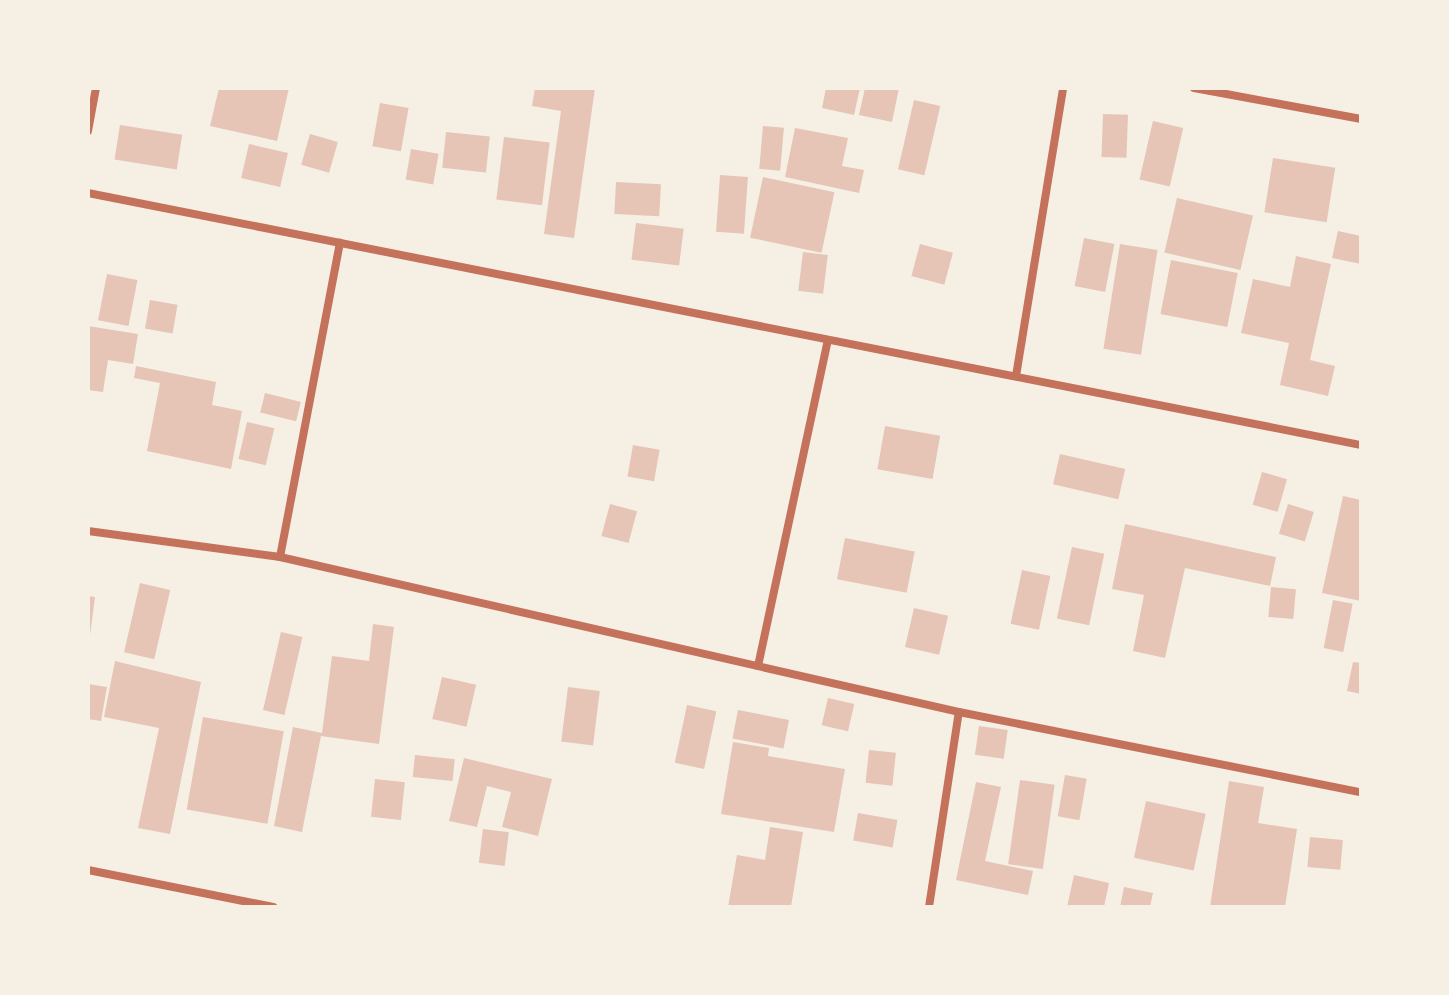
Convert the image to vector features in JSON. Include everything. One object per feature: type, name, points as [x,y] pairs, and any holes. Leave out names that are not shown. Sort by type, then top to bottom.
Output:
[{"type":"street","points":[[88,131],[96,88]]},
{"type":"street","points":[[1016,376],[1063,88]]},
{"type":"street","points":[[1194,88],[1361,119]]},
{"type":"street","points":[[88,193],[1361,445]]},
{"type":"street","points":[[280,557],[340,243]]},
{"type":"street","points":[[758,666],[828,340]]},
{"type":"street","points":[[88,531],[280,557],[959,712],[1361,792]]},
{"type":"street","points":[[929,907],[959,712]]},
{"type":"street","points":[[88,870],[229,903],[273,907]]},
{"type":"building","points":[[219,88],[289,88],[277,141],[210,126]]},
{"type":"building","points":[[535,88],[595,88],[574,238],[544,234],[561,111],[532,106]]},
{"type":"building","points":[[826,88],[860,88],[854,115],[822,108]]},
{"type":"building","points":[[865,88],[899,88],[892,122],[859,115]]},
{"type":"building","points":[[914,100],[940,106],[924,175],[898,169]]},
{"type":"building","points":[[380,103],[409,108],[401,151],[372,146]]},
{"type":"building","points":[[1103,114],[1128,115],[1126,158],[1101,157]]},
{"type":"building","points":[[1153,121],[1183,128],[1170,186],[1140,179]]},
{"type":"building","points":[[120,125],[182,135],[177,169],[115,160]]},
{"type":"building","points":[[763,126],[784,128],[780,171],[759,169]]},
{"type":"building","points":[[795,128],[848,138],[842,166],[864,170],[859,193],[785,177]]},
{"type":"building","points":[[446,132],[490,137],[486,172],[442,168]]},
{"type":"building","points":[[310,134],[338,142],[329,173],[301,165]]},
{"type":"building","points":[[504,137],[550,143],[542,205],[496,200]]},
{"type":"building","points":[[249,144],[288,153],[280,187],[241,178]]},
{"type":"building","points":[[411,149],[439,154],[433,184],[406,180]]},
{"type":"building","points":[[1273,158],[1335,168],[1327,222],[1264,212]]},
{"type":"building","points":[[720,175],[748,177],[744,234],[716,232]]},
{"type":"building","points":[[763,177],[834,192],[822,253],[750,238]]},
{"type":"building","points":[[616,182],[661,184],[659,216],[614,214]]},
{"type":"building","points":[[1177,198],[1253,216],[1240,270],[1164,253]]},
{"type":"building","points":[[636,223],[684,229],[679,266],[631,260]]},
{"type":"building","points":[[1338,231],[1361,236],[1361,264],[1332,258]]},
{"type":"building","points":[[1084,238],[1114,244],[1105,292],[1075,286]]},
{"type":"building","points":[[920,244],[953,253],[944,285],[911,276]]},
{"type":"building","points":[[1120,244],[1158,250],[1141,355],[1103,349]]},
{"type":"building","points":[[803,252],[828,255],[823,294],[798,291]]},
{"type":"building","points":[[1296,256],[1331,264],[1310,360],[1335,366],[1328,396],[1280,385],[1289,343],[1241,333],[1253,279],[1290,287]]},
{"type":"building","points":[[1171,260],[1238,273],[1227,327],[1161,314]]},
{"type":"building","points":[[107,274],[137,280],[128,326],[98,320]]},
{"type":"building","points":[[150,300],[178,305],[173,333],[145,329]]},
{"type":"building","points":[[88,326],[138,334],[133,364],[108,360],[103,392],[88,390]]},
{"type":"building","points":[[136,366],[216,382],[212,405],[242,411],[231,469],[147,451],[160,383],[134,378]]},
{"type":"building","points":[[265,393],[301,402],[296,421],[260,412]]},
{"type":"building","points":[[247,422],[274,428],[266,465],[238,459]]},
{"type":"building","points":[[885,426],[940,436],[933,479],[877,469]]},
{"type":"building","points":[[633,445],[660,450],[654,481],[627,477]]},
{"type":"building","points":[[1060,454],[1125,469],[1118,499],[1053,484]]},
{"type":"building","points":[[1262,472],[1287,479],[1278,512],[1253,505]]},
{"type":"building","points":[[1343,496],[1361,500],[1361,601],[1322,593]]},
{"type":"building","points":[[610,504],[637,511],[629,543],[601,536]]},
{"type":"building","points":[[1288,504],[1314,512],[1305,542],[1279,534]]},
{"type":"building","points":[[1125,524],[1276,557],[1270,586],[1185,568],[1165,658],[1133,651],[1144,595],[1112,589]]},
{"type":"building","points":[[845,538],[915,552],[907,593],[837,579]]},
{"type":"building","points":[[1072,547],[1104,554],[1089,625],[1057,618]]},
{"type":"building","points":[[1022,570],[1050,576],[1039,630],[1011,624]]},
{"type":"building","points":[[140,583],[170,590],[154,659],[124,652]]},
{"type":"building","points":[[1271,587],[1296,589],[1293,619],[1268,617]]},
{"type":"building","points":[[88,596],[95,597],[90,635],[88,634]]},
{"type":"building","points":[[1333,600],[1353,604],[1343,652],[1324,648]]},
{"type":"building","points":[[914,608],[948,616],[939,655],[905,647]]},
{"type":"building","points":[[373,624],[394,627],[379,744],[321,736],[302,832],[274,826],[293,727],[322,733],[332,656],[369,661]]},
{"type":"building","points":[[281,632],[302,637],[284,715],[263,710]]},
{"type":"building","points":[[115,661],[201,682],[170,834],[138,828],[159,728],[104,717]]},
{"type":"building","points":[[1353,662],[1361,663],[1361,694],[1347,691]]},
{"type":"building","points":[[442,677],[476,685],[466,727],[432,719]]},
{"type":"building","points":[[88,684],[107,687],[101,721],[88,719]]},
{"type":"building","points":[[568,687],[600,691],[593,745],[561,742]]},
{"type":"building","points":[[828,698],[854,704],[848,731],[822,725]]},
{"type":"building","points":[[687,705],[716,711],[704,769],[675,763]]},
{"type":"building","points":[[738,710],[789,720],[784,748],[732,738]]},
{"type":"building","points":[[203,717],[284,731],[267,824],[187,810]]},
{"type":"building","points":[[979,726],[1008,730],[1004,759],[975,755]]},
{"type":"building","points":[[733,742],[769,748],[768,756],[845,769],[834,832],[721,814]]},
{"type":"building","points":[[869,750],[896,753],[892,786],[866,783]]},
{"type":"building","points":[[415,755],[455,759],[452,781],[413,777]]},
{"type":"building","points":[[464,758],[552,779],[538,836],[502,827],[511,792],[487,786],[477,827],[449,821]]},
{"type":"building","points":[[1065,775],[1087,779],[1079,820],[1058,816]]},
{"type":"building","points":[[375,779],[405,782],[401,820],[371,817]]},
{"type":"building","points":[[1020,780],[1055,785],[1043,869],[1008,864]]},
{"type":"building","points":[[1229,781],[1264,787],[1258,823],[1297,829],[1285,907],[1210,907]]},
{"type":"building","points":[[976,782],[1001,787],[985,861],[1033,871],[1028,895],[956,880]]},
{"type":"building","points":[[1146,801],[1206,814],[1194,870],[1134,858]]},
{"type":"building","points":[[858,813],[897,820],[893,848],[853,841]]},
{"type":"building","points":[[770,827],[803,832],[791,907],[728,907],[737,855],[765,860]]},
{"type":"building","points":[[483,829],[509,832],[505,866],[479,863]]},
{"type":"building","points":[[1310,837],[1343,840],[1340,870],[1307,867]]},
{"type":"building","points":[[1074,875],[1109,883],[1104,907],[1067,907]]},
{"type":"building","points":[[1124,887],[1153,893],[1150,907],[1120,907]]}]
